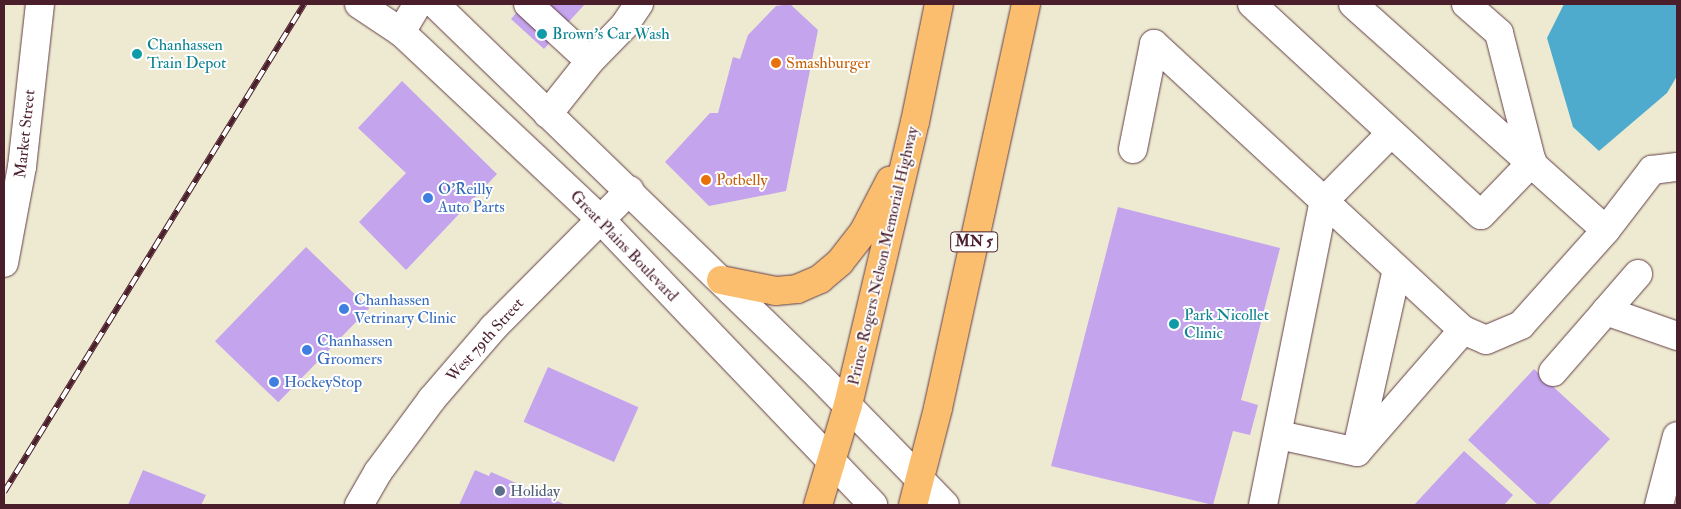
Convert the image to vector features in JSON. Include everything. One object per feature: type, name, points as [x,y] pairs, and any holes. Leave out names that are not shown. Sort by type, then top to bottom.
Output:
[{"type":"main road","name":"Prince Rogers Nelson Memorial Highway","points":[[818,505],[848,405],[915,122],[939,4]]},
{"type":"main road","name":"MN 5","points":[[917,493],[1026,4]]},
{"type":"main road","points":[[721,280],[764,290],[797,289],[820,279],[840,262],[863,233],[884,195],[915,122]]},
{"type":"street","name":"Market Street","points":[[4,263],[22,168],[40,4]]},
{"type":"street","name":"Great Plains Boulevard","points":[[359,4],[401,32],[601,220],[784,415],[832,461],[873,505]]},
{"type":"street","points":[[401,32],[418,4]]},
{"type":"street","points":[[435,4],[548,114],[630,190],[848,405],[917,493],[945,505]]},
{"type":"street","points":[[528,4],[590,61]]},
{"type":"street","points":[[548,114],[590,61],[624,26],[640,4]]},
{"type":"street","points":[[1252,4],[1390,134],[1481,215],[1532,162]]},
{"type":"street","points":[[1353,4],[1606,230]]},
{"type":"street","points":[[1466,4],[1500,33],[1532,162]]},
{"type":"street","points":[[1134,149],[1154,44],[1464,330],[1486,340],[1521,324],[1606,230],[1652,170],[1677,167]]},
{"type":"street","points":[[1263,505],[1279,435],[1324,201],[1390,134]]},
{"type":"street","name":"West 79th Street","points":[[359,505],[378,472],[437,393],[493,328],[630,190]]},
{"type":"street","points":[[1357,452],[1397,269]]},
{"type":"street","points":[[1553,372],[1638,274]]},
{"type":"street","points":[[1606,311],[1677,336]]},
{"type":"street","points":[[1357,452],[1464,330]]},
{"type":"street","points":[[1279,435],[1357,452]]},
{"type":"street","points":[[1660,505],[1677,436]]},
{"type":"water","points":[[1564,4],[1677,4],[1677,76],[1667,93],[1599,151],[1573,127],[1547,38]]},
{"type":"building","name":"Brown's Car Wash","points":[[524,4],[585,4],[544,49],[511,19]]},
{"type":"building","points":[[790,4],[818,30],[786,191],[709,206],[665,162],[710,113],[718,113],[733,57],[740,59],[748,35],[776,6]]},
{"type":"building","name":"O'Reilly Auto Parts","points":[[402,81],[497,174],[406,270],[359,222],[406,173],[358,128]]},
{"type":"building","name":"Park Nicollet Clinic","points":[[1118,207],[1280,248],[1241,400],[1258,405],[1250,435],[1233,431],[1213,505],[1051,466]]},
{"type":"building","points":[[306,247],[369,308],[278,402],[215,341]]},
{"type":"building","points":[[548,367],[638,407],[614,462],[524,422]]},
{"type":"building","points":[[1534,369],[1610,439],[1548,505],[1538,505],[1468,440]]},
{"type":"building","points":[[1464,451],[1513,495],[1504,505],[1414,505]]},
{"type":"building","points":[[143,470],[206,495],[201,505],[128,505]]},
{"type":"building","name":"Holiday","points":[[475,470],[489,476],[491,472],[566,505],[459,505]]},
{"type":"railway","points":[[4,492],[304,4]]},
{"type":"place","name":"Brown's Car Wash","points":[[542,34]]},
{"type":"place","name":"Chanhassen Train Depot","points":[[137,54]]},
{"type":"place","name":"Smashburger","points":[[776,63]]},
{"type":"place","name":"Potbelly","points":[[706,180]]},
{"type":"place","name":"O'Reilly Auto Parts","points":[[428,198]]},
{"type":"place","name":"Chanhassen Vetrinary Clinic","points":[[344,309]]},
{"type":"place","name":"Park Nicollet Clinic","points":[[1174,324]]},
{"type":"place","name":"Chanhassen Groomers","points":[[307,350]]},
{"type":"place","name":"HockeyStop","points":[[274,382]]},
{"type":"place","name":"Holiday","points":[[500,491]]}]
